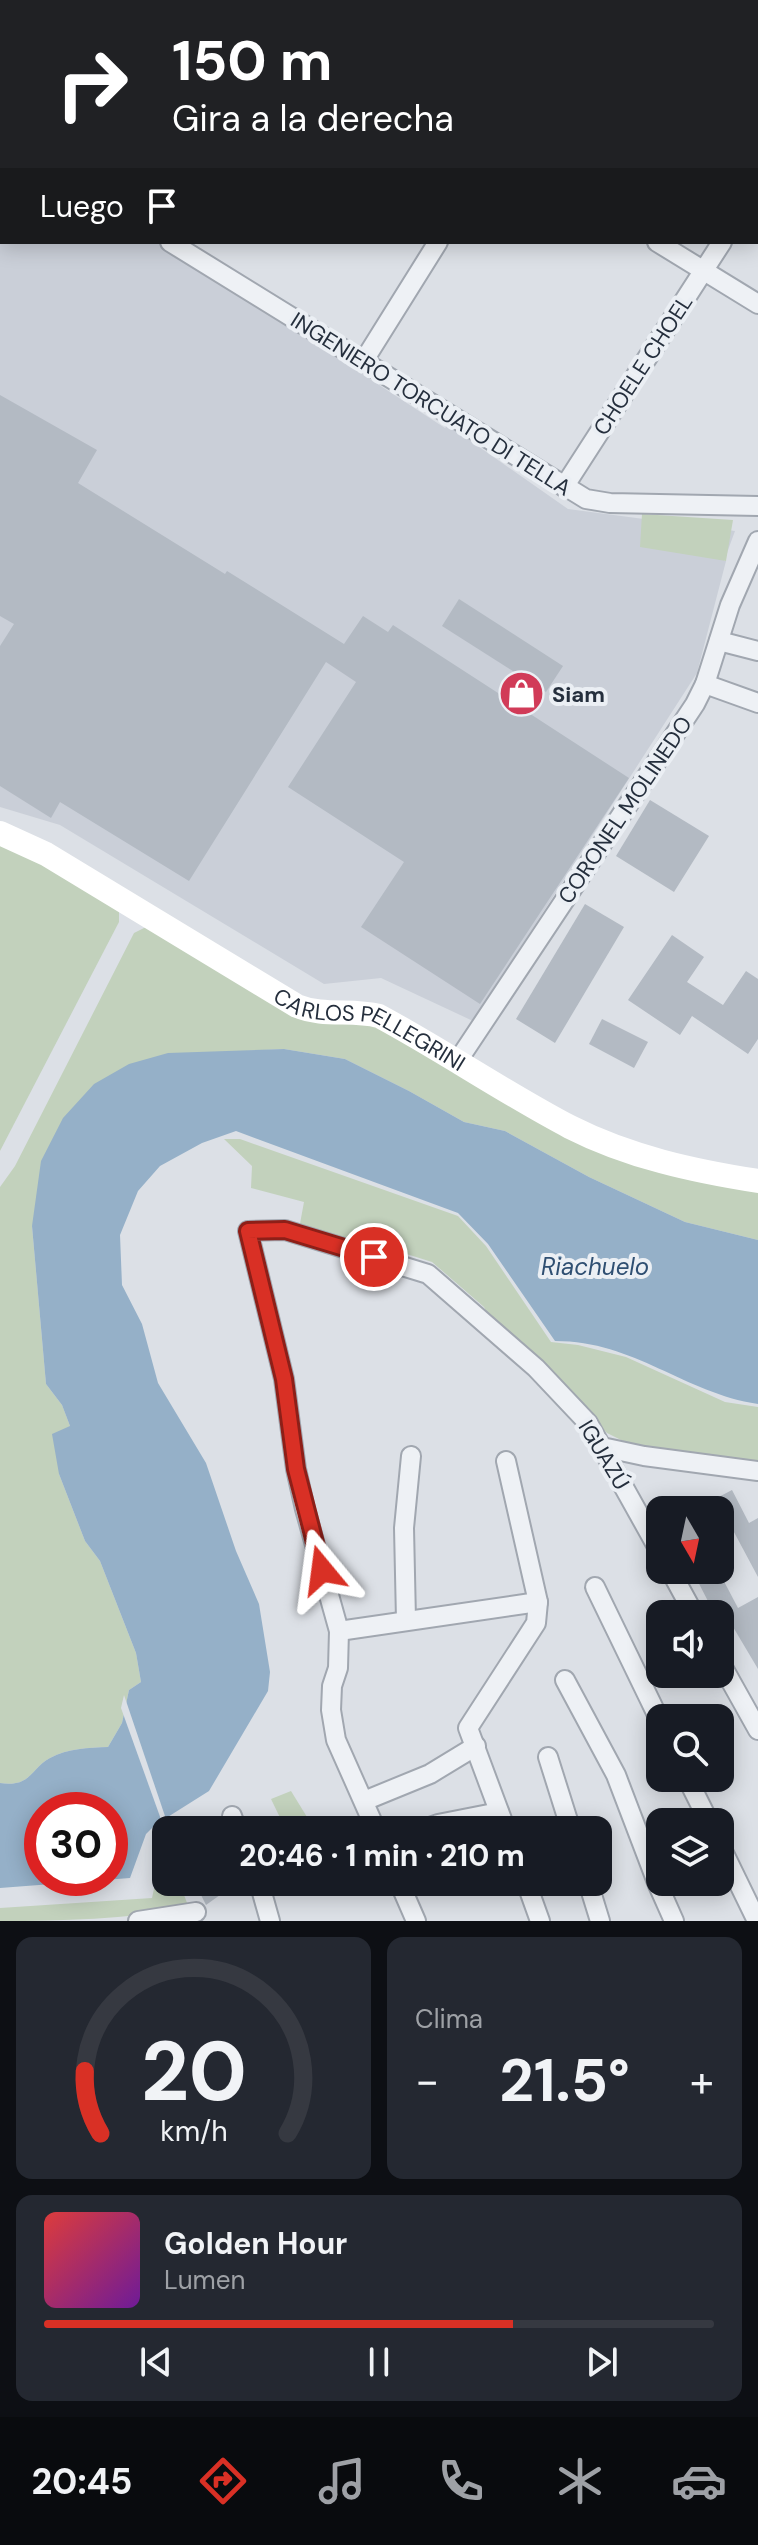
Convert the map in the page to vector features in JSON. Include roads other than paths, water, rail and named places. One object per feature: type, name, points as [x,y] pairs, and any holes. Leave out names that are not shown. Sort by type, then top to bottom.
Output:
[{"type":"street","name":"INGENIERO TORCUATO DI TELLA","points":[[173,244],[564,487],[597,502],[758,506]]},
{"type":"street","points":[[363,362],[437,244]]},
{"type":"street","points":[[660,244],[758,304]]},
{"type":"street","name":"CHOELE CHOEL","points":[[564,487],[721,244]]},
{"type":"street","name":"CORONEL MOLINEDO","points":[[457,1062],[660,758],[705,684],[736,591],[758,541]]},
{"type":"street","points":[[719,641],[758,651]]},
{"type":"street","points":[[705,684],[758,703]]},
{"type":"street","name":"CARLOS PELLEGRINI","points":[[0,833],[46,854],[297,1006],[311,1012],[379,1016],[572,1128],[634,1153],[695,1171],[758,1181]]},
{"type":"street","name":"IGUAZÚ","points":[[339,1631],[305,1509],[296,1469],[284,1379],[248,1231],[285,1230],[428,1274],[536,1368],[588,1423],[646,1527]]},
{"type":"street","points":[[602,1447],[756,1475]]},
{"type":"street","points":[[406,1620],[404,1528],[411,1456]]},
{"type":"street","points":[[501,1816],[468,1728],[536,1623],[538,1602],[506,1461]]},
{"type":"street","points":[[595,1587],[652,1704]]},
{"type":"street","points":[[370,1816],[336,1740],[331,1710],[332,1686],[338,1668],[339,1631],[538,1602]]},
{"type":"street","points":[[565,1680],[616,1775],[674,1921]]},
{"type":"street","points":[[734,1687],[758,1730]]},
{"type":"street","points":[[364,1801],[430,1774],[476,1746]]},
{"type":"street","points":[[548,1757],[567,1816]]},
{"type":"street","points":[[479,1816],[499,1812]]},
{"type":"street","points":[[734,1874],[757,1921]]},
{"type":"street","points":[[263,1896],[270,1921]]},
{"type":"street","points":[[405,1896],[416,1921]]},
{"type":"street","points":[[531,1896],[540,1921]]},
{"type":"street","points":[[592,1896],[600,1921]]},
{"type":"street","points":[[138,1921],[196,1912]]},
{"type":"water","name":"Riachuelo","points":[[284,1049],[345,1059],[464,1122],[505,1131],[589,1177],[685,1222],[758,1240],[758,1404],[706,1390],[610,1349],[555,1341],[488,1244],[458,1213],[236,1131],[202,1143],[160,1166],[138,1191],[120,1235],[122,1285],[142,1324],[158,1383],[206,1463],[236,1551],[259,1604],[270,1672],[268,1691],[209,1791],[169,1816],[152,1816],[152,1828],[146,1834],[130,1878],[128,1792],[24,1792],[24,1886],[0,1888],[0,1783],[18,1783],[44,1762],[64,1752],[108,1747],[122,1723],[129,1690],[141,1682],[136,1653],[100,1561],[85,1541],[59,1474],[52,1434],[70,1426],[62,1405],[46,1384],[32,1226],[41,1161],[63,1118],[94,1084],[129,1064],[168,1053]]},
{"type":"place","name":"Siam","points":[[521,694]]}]
